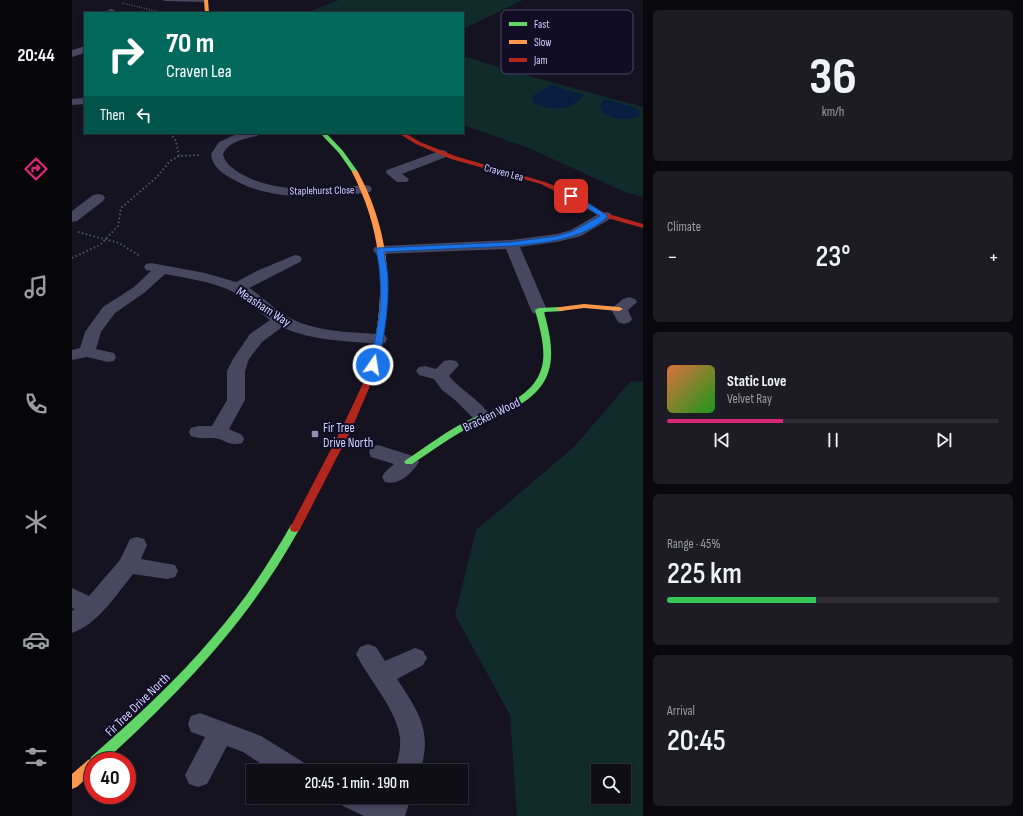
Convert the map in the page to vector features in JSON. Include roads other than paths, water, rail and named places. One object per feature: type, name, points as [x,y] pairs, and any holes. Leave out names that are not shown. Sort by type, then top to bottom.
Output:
[{"type":"street","points":[[206,0],[207,12]]},
{"type":"street","points":[[72,54],[84,49]]},
{"type":"street","points":[[72,102],[84,101]]},
{"type":"street","name":"Staplehurst Close","points":[[250,134],[226,143],[221,147],[217,154],[219,163],[229,172],[246,181],[266,187],[305,192],[365,189]]},
{"type":"street","name":"Fir Tree Drive North","points":[[106,752],[156,706],[216,642],[252,597],[317,489],[364,390],[373,365],[379,339],[384,303],[384,279],[377,228],[365,189],[336,147],[324,134]]},
{"type":"street","name":"Craven Lea","points":[[402,134],[413,141],[442,154],[550,186],[571,196],[605,216],[643,226]]},
{"type":"street","points":[[402,179],[392,173],[442,154]]},
{"type":"street","points":[[72,218],[98,198]]},
{"type":"street","points":[[380,250],[511,244],[557,238],[576,233],[605,216]]},
{"type":"street","points":[[511,244],[539,310],[556,311],[583,306],[601,306],[624,310]]},
{"type":"street","points":[[237,288],[298,257]]},
{"type":"street","name":"Measham Way","points":[[80,354],[93,332],[109,310],[139,290],[156,268],[215,280],[237,288],[251,296],[281,320],[300,328],[317,333],[379,339]]},
{"type":"street","name":"Bracken Wood","points":[[392,477],[409,462],[458,430],[482,417],[511,406],[528,395],[539,382],[546,368],[549,356],[548,343],[539,310]]},
{"type":"street","points":[[218,432],[236,400],[236,371],[241,359],[256,338],[281,320]]},
{"type":"street","points":[[80,354],[108,357]]},
{"type":"street","points":[[438,370],[448,386],[461,396],[482,417]]},
{"type":"street","points":[[198,432],[218,432],[235,439]]},
{"type":"street","points":[[378,452],[409,462]]},
{"type":"street","points":[[72,624],[92,608],[132,555],[167,571]]},
{"type":"street","points":[[72,597],[92,608]]},
{"type":"street","points":[[368,654],[408,720],[413,736],[412,752],[409,764]]},
{"type":"street","points":[[381,675],[415,658]]},
{"type":"street","points":[[198,775],[211,728],[252,744],[283,764]]},
{"type":"street","points":[[72,782],[84,772]]},
{"type":"street","points":[[376,804],[394,809]]},
{"type":"lane","points":[[165,0],[206,0]]},
{"type":"water","points":[[551,85],[584,95],[573,105],[560,108],[547,107],[533,102],[532,98],[535,94]]},
{"type":"water","points":[[604,99],[634,107],[638,110],[640,115],[630,119],[614,118],[601,110],[600,105]]},
{"type":"place","name":"Fir Tree Drive North","points":[[315,434]]}]
